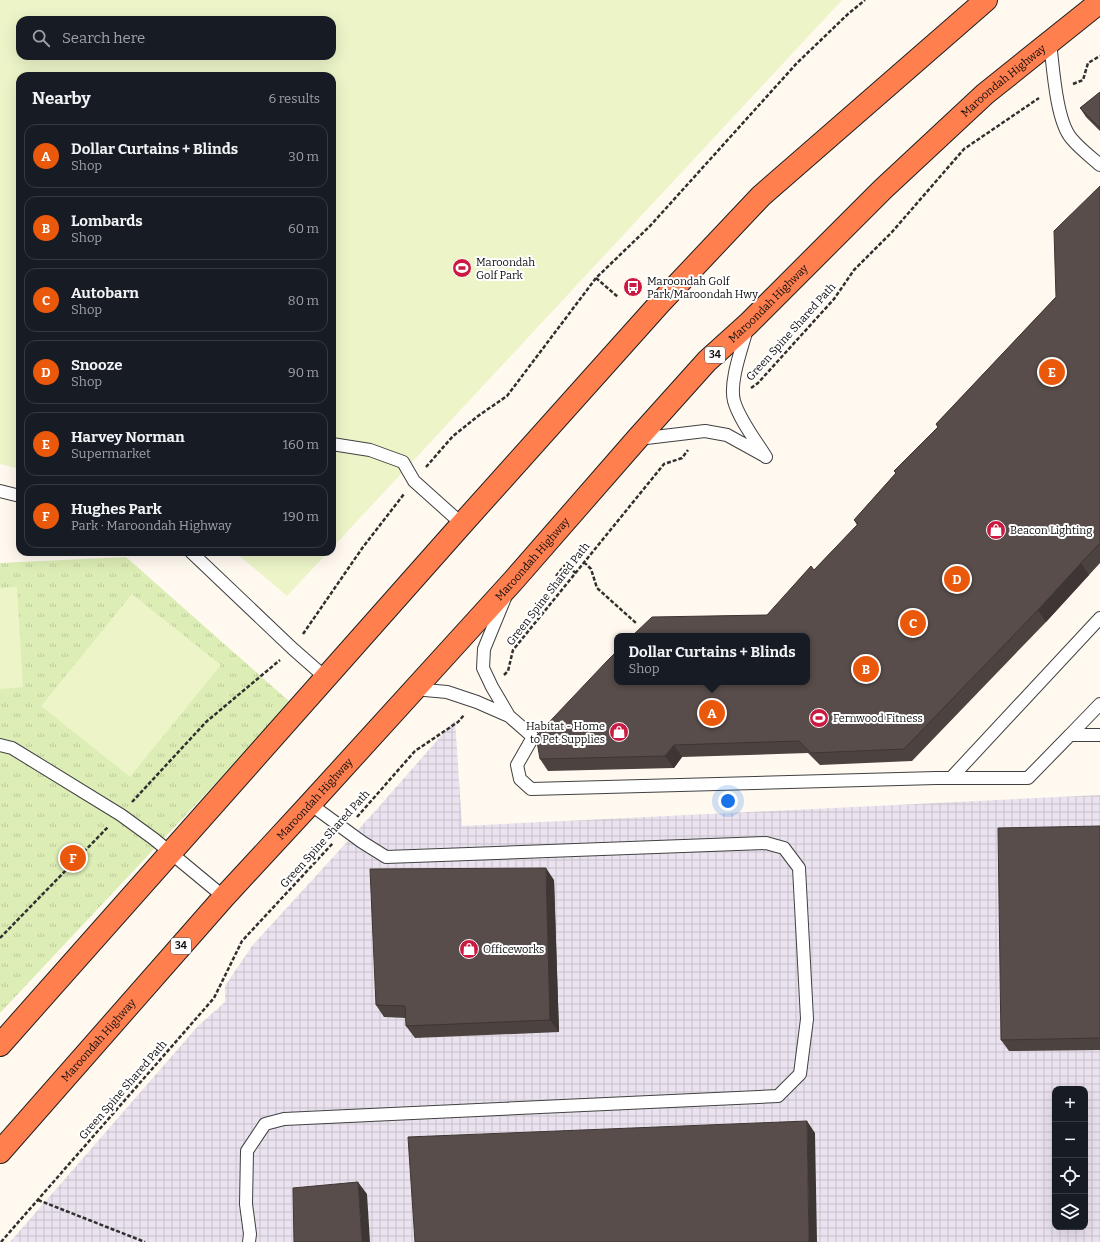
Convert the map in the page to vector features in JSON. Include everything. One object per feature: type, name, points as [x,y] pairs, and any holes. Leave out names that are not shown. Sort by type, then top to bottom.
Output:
[{"type":"highway","points":[[0,1045],[462,524],[655,309],[761,196],[986,0]]},
{"type":"highway","name":"Maroondah Highway","points":[[0,1152],[224,897],[513,581],[707,361],[748,324],[882,189],[985,94],[1100,2]]},
{"type":"lane","points":[[1050,42],[1063,126],[1071,138],[1100,166]]},
{"type":"lane","points":[[637,439],[706,431],[727,435],[766,457],[739,413],[734,401],[734,379],[748,324]]},
{"type":"lane","points":[[336,445],[370,450],[403,462],[414,481],[462,524]]},
{"type":"lane","points":[[0,491],[16,495]]},
{"type":"lane","points":[[195,556],[293,649],[326,678]]},
{"type":"lane","points":[[513,581],[484,649],[483,668],[509,716],[532,737],[517,765],[520,779],[531,789],[951,778],[1028,778],[1100,704]]},
{"type":"lane","points":[[951,778],[1100,618]]},
{"type":"lane","points":[[414,689],[447,692],[477,702],[509,716]]},
{"type":"lane","points":[[1070,735],[1100,735]]},
{"type":"lane","points":[[0,745],[12,748],[121,814],[154,839],[224,897]]},
{"type":"lane","points":[[248,1242],[250,1234],[246,1204],[247,1150],[265,1124],[284,1119],[778,1096],[800,1074],[807,1019],[799,868],[784,848],[766,843],[386,857],[362,842],[310,804]]},
{"type":"path","points":[[0,938],[121,814],[206,722],[293,649],[363,547],[414,481],[453,436],[507,396],[596,278],[650,226],[797,63],[848,14],[866,0]]},
{"type":"path","name":"Green Spine Shared Path","points":[[734,401],[758,383],[834,299],[854,270],[892,232],[964,149],[1041,97],[1083,80],[1088,63],[1100,56]]},
{"type":"path","points":[[596,278],[618,298]]},
{"type":"path","name":"Green Spine Shared Path","points":[[492,687],[508,671],[512,650],[664,464],[682,458],[706,431]]},
{"type":"path","points":[[584,562],[591,569],[598,588],[636,623]]},
{"type":"path","points":[[556,576],[565,565],[576,572]]},
{"type":"path","name":"Green Spine Shared Path","points":[[1,1242],[214,998],[242,940],[345,829],[414,751],[458,722],[477,702]]},
{"type":"path","points":[[38,1200],[145,1242]]},
{"type":"shaded area","points":[[455,720],[462,826],[1100,795],[1100,1242],[10,1242],[198,1026],[225,1002],[225,986],[252,946],[377,809]]},
{"type":"green space","name":"Maroondah Golf Park","points":[[0,0],[842,0],[336,544],[336,72],[16,72],[16,468],[0,464]]},
{"type":"green space","points":[[240,556],[324,556],[287,596]]},
{"type":"green space","points":[[126,557],[291,703],[0,1013],[0,563]]},
{"type":"green space","points":[[17,587],[23,687],[0,689],[0,588]]},
{"type":"green space","points":[[132,594],[221,665],[130,777],[41,706]]},
{"type":"building","points":[[1100,92],[1100,128],[1080,108]]},
{"type":"building","points":[[1100,186],[1100,543],[1038,610],[904,749],[811,753],[799,741],[674,745],[665,756],[540,759],[536,736],[614,654],[614,685],[810,685],[810,633],[635,633],[652,617],[767,615],[811,566],[814,570],[858,524],[854,520],[896,473],[894,471],[938,427],[936,424],[1056,297],[1054,231]]},
{"type":"building","points":[[1100,826],[1100,1038],[1001,1040],[998,828]]},
{"type":"building","name":"Officeworks","points":[[546,868],[550,1020],[406,1026],[405,1006],[376,1005],[370,869]]},
{"type":"building","points":[[807,1121],[809,1242],[415,1242],[408,1137]]},
{"type":"building","points":[[358,1182],[362,1242],[294,1242],[293,1188]]},
{"type":"place","name":"Maroondah Golf Park","points":[[462,268]]},
{"type":"place","name":"Maroondah Golf Park/Maroondah Hwy","points":[[633,287]]},
{"type":"place","name":"Harvey Norman","points":[[1052,372]]},
{"type":"place","name":"Beacon Lighting","points":[[996,530]]},
{"type":"place","name":"Snooze","points":[[957,579]]},
{"type":"place","name":"Autobarn","points":[[913,623]]},
{"type":"place","name":"Lombards","points":[[866,669]]},
{"type":"place","name":"Dollar Curtains + Blinds","points":[[712,713]]},
{"type":"place","name":"Fernwood Fitness","points":[[819,718]]},
{"type":"place","name":"Habitat - Home to Pet Supplies","points":[[619,732]]},
{"type":"place","name":"Hughes Park","points":[[73,858]]},
{"type":"place","name":"Officeworks","points":[[469,949]]}]
